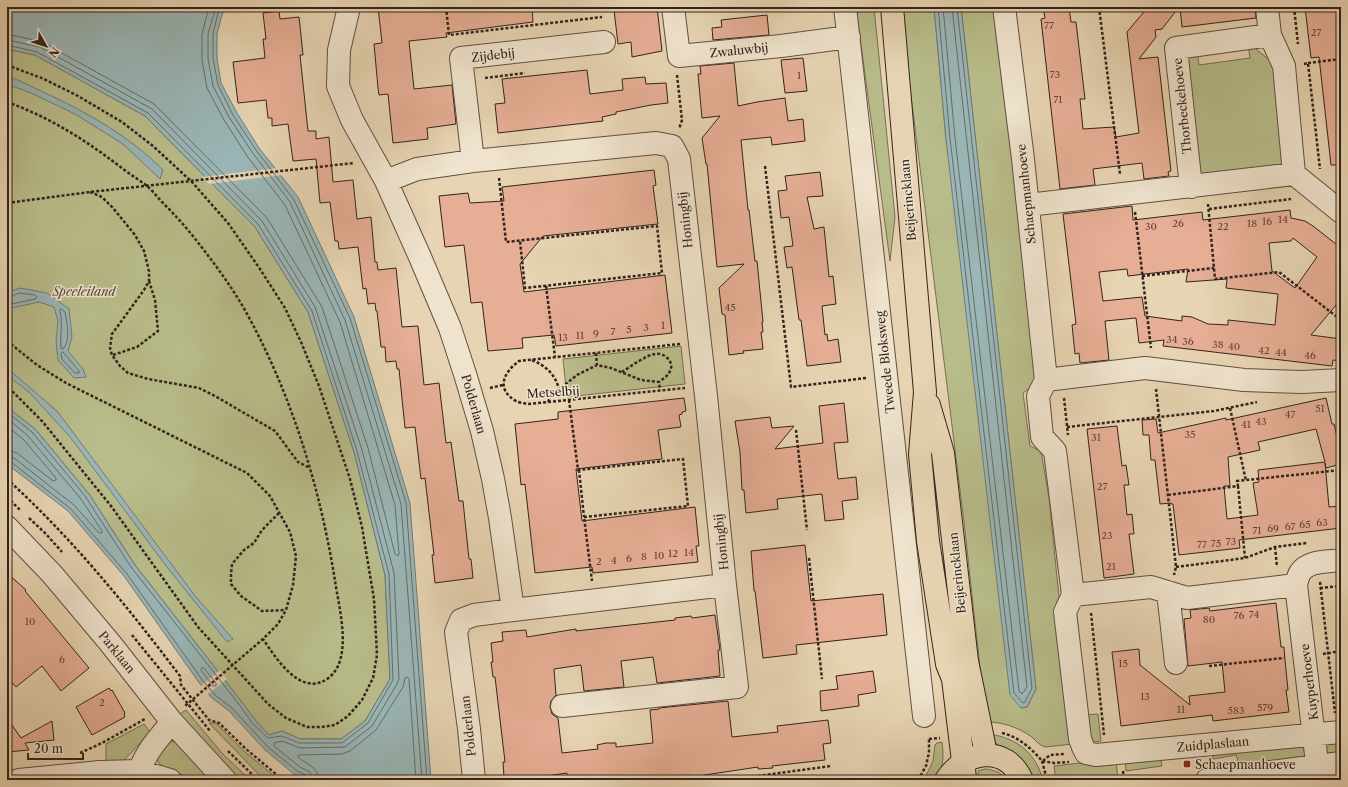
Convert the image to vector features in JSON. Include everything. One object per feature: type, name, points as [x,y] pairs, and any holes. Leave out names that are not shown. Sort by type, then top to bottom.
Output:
[{"type":"main road","name":"Beijerincklaan","points":[[892,7],[925,392],[920,454],[928,541],[947,664],[953,679],[956,774]]},
{"type":"main road","name":"Beijerincklaan","points":[[925,392],[943,454],[967,661],[986,754]]},
{"type":"main road","points":[[956,774],[974,757],[986,754],[994,755],[1007,761],[1017,771],[1022,780]]},
{"type":"street","name":"Polderlaan","points":[[349,7],[339,50],[338,86],[352,120],[386,181],[450,328],[482,431],[500,518],[513,610],[474,615],[461,620],[456,632],[474,780]]},
{"type":"street","points":[[673,7],[679,56]]},
{"type":"street","name":"Tweede Bloksweg","points":[[845,7],[924,716]]},
{"type":"street","name":"Schaepmanhoeve","points":[[1004,7],[1028,205],[1046,380],[1038,396],[1042,437],[1055,451],[1081,594],[1065,612],[1080,739],[1082,747],[1096,753]]},
{"type":"street","points":[[1268,7],[1270,35],[1284,66],[1294,174]]},
{"type":"street","name":"Thorbeckehoeve","points":[[1198,186],[1176,48],[1270,35]]},
{"type":"street","name":"Zwaluwbij","points":[[679,56],[781,46],[849,37]]},
{"type":"street","name":"Zijdebij","points":[[473,161],[461,58],[604,42]]},
{"type":"street","points":[[386,181],[417,169],[473,161],[497,160],[656,142],[672,146]]},
{"type":"street","name":"Honingbij","points":[[562,706],[737,687],[679,159],[672,146]]},
{"type":"street","points":[[1028,205],[1294,174],[1341,212]]},
{"type":"street","points":[[1046,380],[1144,368],[1244,380],[1302,382],[1341,380]]},
{"type":"street","name":"Parklaan","points":[[7,527],[52,574],[110,643],[167,715],[225,780]]},
{"type":"street","points":[[1081,594],[1151,587],[1187,598],[1297,588],[1300,573],[1307,566],[1341,560]]},
{"type":"street","name":"Honingbij","points":[[513,610],[725,584]]},
{"type":"street","name":"Kuyperhoeve","points":[[1297,588],[1319,773]]},
{"type":"street","points":[[1168,592],[1176,663]]},
{"type":"street","points":[[139,771],[146,754],[167,715]]},
{"type":"street","name":"Zuidplaslaan","points":[[1096,753],[1339,733]]},
{"type":"street","points":[[1207,780],[1319,773],[1341,763]]},
{"type":"street","points":[[19,780],[100,772],[139,771],[170,780]]},
{"type":"path","points":[[446,7],[449,34],[602,17]]},
{"type":"path","points":[[1099,7],[1142,276],[1159,417],[1176,567],[1168,592]]},
{"type":"path","points":[[672,146],[682,120],[675,62],[679,56]]},
{"type":"path","points":[[1300,64],[1341,59]]},
{"type":"path","points":[[1308,63],[1323,197]]},
{"type":"path","points":[[7,65],[44,79],[78,96],[122,122],[152,146],[192,182],[228,223],[285,308],[301,342],[324,399],[350,479],[362,527],[374,599],[377,655],[372,678],[362,700],[348,716],[335,725],[307,727],[286,718],[268,704],[198,627],[96,488],[42,420],[7,386]]},
{"type":"path","points":[[7,102],[50,120],[74,134],[107,156],[148,187],[186,227],[223,276],[242,305],[271,362],[299,432],[315,483],[329,547],[340,616],[343,646],[342,658],[331,676],[323,682],[310,685],[296,679],[276,659],[264,639]]},
{"type":"path","points":[[7,203],[90,192],[288,172],[364,162],[373,159]]},
{"type":"path","points":[[497,160],[506,242],[657,226],[662,273],[525,288],[520,241]]},
{"type":"path","points":[[765,166],[790,387],[886,376]]},
{"type":"path","points":[[1198,186],[1208,209],[1215,279],[1279,272],[1341,320]]},
{"type":"path","points":[[90,192],[102,197],[113,208],[135,236],[144,251],[149,270],[149,281],[155,300],[158,331],[137,346],[112,355]]},
{"type":"path","points":[[1208,209],[1297,198]]},
{"type":"path","points":[[1142,276],[1214,268]]},
{"type":"path","points":[[149,281],[112,334],[110,348],[112,355],[120,366],[128,372],[148,378],[199,388],[275,431],[298,462],[310,468]]},
{"type":"path","points":[[546,286],[555,358]]},
{"type":"path","points":[[7,341],[37,365],[66,383],[247,473],[270,496],[278,513],[290,532],[296,556],[294,585],[286,610],[278,624],[264,639],[188,704]]},
{"type":"path","name":"Metselbij","points":[[700,342],[519,361],[510,368],[504,376],[503,385],[508,394],[516,401],[528,404],[704,385]]},
{"type":"path","points":[[596,353],[597,365]]},
{"type":"path","points":[[548,403],[551,396],[577,375],[597,365],[611,368],[641,380],[659,382],[665,378],[670,372],[671,368],[669,360],[663,355],[658,354],[650,355],[622,372]]},
{"type":"path","points":[[532,360],[547,368],[557,380],[559,389]]},
{"type":"path","points":[[659,382],[660,390]]},
{"type":"path","points":[[569,400],[579,470],[594,601]]},
{"type":"path","points":[[1067,427],[1230,408],[1263,401]]},
{"type":"path","points":[[1230,408],[1246,480]]},
{"type":"path","points":[[796,430],[807,530]]},
{"type":"path","points":[[579,470],[683,459],[684,467],[688,506],[584,517]]},
{"type":"path","points":[[1245,558],[1237,481],[1341,470]]},
{"type":"path","points":[[7,479],[93,566],[180,676],[181,684],[209,720],[219,723],[246,749],[283,780]]},
{"type":"path","points":[[1168,495],[1238,486]]},
{"type":"path","points":[[278,513],[262,530],[254,543],[244,550],[232,564],[231,584],[241,596],[262,611],[286,610]]},
{"type":"path","points":[[1176,567],[1245,558],[1275,547],[1316,542],[1328,653],[1339,733]]},
{"type":"path","points":[[809,558],[822,679]]},
{"type":"path","points":[[1297,588],[1341,586]]},
{"type":"path","points":[[1081,594],[1096,753]]},
{"type":"path","points":[[1209,666],[1341,651]]},
{"type":"path","points":[[74,754],[167,715]]},
{"type":"path","points":[[918,780],[926,766],[929,752],[929,740]]},
{"type":"path","points":[[1042,761],[1046,771],[1047,780]]},
{"type":"path","points":[[728,780],[830,766]]},
{"type":"green space","points":[[856,7],[874,7],[895,217],[890,261]]},
{"type":"green space","points":[[900,7],[934,7],[946,139],[1021,708],[1027,707],[1036,689],[961,7],[997,7],[1036,383],[1023,393],[1030,446],[1041,451],[1049,498],[1059,597],[1057,602],[1073,744],[1045,747],[1021,730],[1004,724],[986,722],[964,522]]},
{"type":"green space","points":[[1250,44],[1279,68],[1284,163],[1277,170],[1206,178],[1196,170],[1183,63],[1192,51],[1197,51],[1199,65],[1250,58],[1248,45]]},
{"type":"green space","name":"Speeleiland","points":[[7,49],[35,55],[145,116],[255,227],[308,312],[354,452],[385,575],[390,679],[365,721],[341,739],[300,739],[282,731],[269,735],[256,721],[135,565],[89,494],[35,429],[7,407]]},
{"type":"green space","points":[[681,346],[685,384],[567,397],[563,359]]},
{"type":"green space","points":[[186,710],[222,753],[250,780],[236,780],[208,749],[180,714]]},
{"type":"green space","points":[[1098,714],[1101,741],[1092,742],[1084,715]]},
{"type":"green space","points":[[209,723],[216,723],[244,751],[279,780],[264,780]]},
{"type":"green space","points":[[144,724],[150,732],[121,763],[106,762],[106,744]]},
{"type":"green space","points":[[990,734],[1009,739],[1024,748],[1030,754],[1040,770],[1043,780],[1034,780],[996,743]]},
{"type":"green space","points":[[172,741],[179,744],[212,780],[193,780],[180,774],[169,772],[158,762],[158,754],[165,744]]},
{"type":"green space","points":[[942,742],[943,761],[938,775],[935,780],[924,780],[933,761],[935,745]]},
{"type":"green space","points":[[1341,742],[1341,758],[1330,754],[1323,744]]},
{"type":"green space","points":[[1305,744],[1306,755],[1301,760],[1284,764],[1264,764],[1238,761],[1236,755],[1213,759],[1212,753]]},
{"type":"green space","points":[[1160,754],[1162,766],[1126,771],[1125,758]]},
{"type":"green space","points":[[1116,759],[1118,780],[1056,780],[1054,766]]},
{"type":"green space","points":[[985,769],[997,772],[1006,780],[979,780],[978,771]]},
{"type":"water","points":[[7,7],[226,7],[222,15],[217,34],[217,58],[221,83],[237,113],[259,148],[298,197],[354,317],[410,503],[431,780],[308,780],[295,775],[265,750],[229,711],[212,698],[200,684],[124,576],[68,511],[7,464],[7,407],[35,429],[89,494],[135,565],[256,721],[269,735],[282,731],[300,739],[341,739],[365,721],[390,679],[385,575],[354,452],[308,312],[255,227],[145,116],[35,55],[7,49]]},
{"type":"water","points":[[934,7],[961,7],[1036,689],[1027,707],[1021,708],[1010,695],[946,139]]},
{"type":"water","points":[[7,76],[91,116],[122,136],[163,170],[160,179],[123,144],[75,114],[31,93],[7,84]]},
{"type":"water","points":[[20,288],[47,293],[69,309],[72,337],[68,351],[83,369],[86,377],[74,378],[58,360],[56,341],[58,321],[54,307],[39,302],[7,309],[7,293]]},
{"type":"water","points":[[7,368],[57,411],[196,597],[233,639],[227,642],[167,567],[71,438],[29,392],[7,375]]},
{"type":"pier","points":[[278,168],[283,175],[209,184],[202,177]]},
{"type":"pier","points":[[220,670],[227,679],[207,695],[200,687]]},
{"type":"building","points":[[378,7],[532,7],[533,22],[446,33],[447,37],[409,41],[414,89],[452,85],[456,124],[427,128],[428,139],[393,143],[388,94],[379,95],[378,88],[374,44],[382,43]]},
{"type":"building","points":[[625,7],[657,7],[662,51],[632,57],[631,42],[618,44],[614,10]]},
{"type":"building","points":[[1043,7],[1069,7],[1071,22],[1076,22],[1085,99],[1080,99],[1083,129],[1114,127],[1116,137],[1139,133],[1127,32],[1148,7],[1179,7],[1162,29],[1155,30],[1156,37],[1139,59],[1158,57],[1171,171],[1168,172],[1169,176],[1144,179],[1142,163],[1093,169],[1095,185],[1060,189],[1041,19],[1045,18]]},
{"type":"building","points":[[1180,7],[1255,7],[1256,18],[1182,27]]},
{"type":"building","points":[[1305,7],[1330,7],[1330,10],[1337,9],[1341,42],[1341,165],[1331,165],[1319,57],[1311,58]]},
{"type":"building","points":[[279,11],[280,19],[299,17],[303,55],[300,55],[308,131],[316,131],[316,139],[329,137],[333,182],[353,180],[357,219],[371,217],[375,262],[377,262],[378,270],[396,268],[402,327],[418,326],[424,385],[439,383],[446,443],[451,442],[459,501],[463,501],[469,559],[471,559],[473,578],[435,583],[432,555],[434,555],[425,478],[421,479],[415,427],[405,428],[399,369],[397,369],[396,361],[386,362],[385,347],[381,347],[375,303],[368,304],[366,288],[363,289],[358,247],[339,249],[338,241],[335,241],[330,202],[320,203],[316,159],[293,161],[288,124],[272,126],[272,118],[268,118],[266,100],[238,103],[233,62],[265,58],[263,39],[266,39],[263,13]]},
{"type":"building","points":[[767,15],[769,35],[713,40],[712,28],[722,27],[721,20]]},
{"type":"building","points":[[803,58],[807,91],[785,93],[781,60]]},
{"type":"building","points":[[734,63],[738,106],[785,98],[788,121],[803,119],[805,141],[772,145],[771,137],[741,140],[748,210],[755,261],[757,261],[763,322],[763,332],[761,332],[763,349],[743,351],[744,353],[729,355],[725,315],[722,314],[719,288],[744,264],[717,267],[707,164],[702,138],[720,116],[702,118],[698,74],[701,74],[700,66]]},
{"type":"building","points":[[587,70],[590,94],[623,90],[622,79],[645,77],[646,84],[666,83],[668,103],[616,112],[616,114],[602,117],[603,121],[498,133],[495,104],[505,103],[502,79]]},
{"type":"building","points":[[654,170],[656,185],[653,186],[658,224],[543,236],[520,264],[524,292],[665,275],[672,333],[556,346],[554,335],[522,338],[523,348],[488,351],[482,302],[471,303],[464,245],[445,247],[439,196],[468,193],[470,203],[504,201],[502,187]]},
{"type":"building","points":[[820,172],[823,196],[807,197],[814,229],[824,227],[829,277],[833,276],[836,304],[822,306],[825,335],[827,334],[828,341],[838,339],[841,362],[807,366],[792,267],[787,268],[784,247],[793,246],[789,217],[781,218],[778,191],[787,190],[785,176]]},
{"type":"building","points":[[1132,206],[1133,220],[1202,212],[1203,220],[1290,210],[1291,218],[1305,221],[1341,248],[1341,299],[1311,335],[1341,339],[1341,361],[1333,360],[1332,366],[1163,346],[1164,340],[1139,343],[1136,318],[1105,321],[1109,360],[1080,363],[1079,353],[1075,354],[1072,325],[1076,324],[1063,214]],"holes":[[[1293,238],[1317,257],[1295,288],[1272,271],[1269,243],[1291,241]],[[1127,269],[1128,276],[1188,269],[1186,282],[1227,279],[1226,288],[1278,294],[1275,325],[1228,320],[1228,325],[1208,324],[1192,317],[1182,316],[1182,321],[1145,316],[1142,297],[1103,301],[1099,272]]]},
{"type":"building","points":[[684,398],[686,411],[679,415],[681,427],[658,430],[662,459],[576,469],[582,521],[695,507],[699,546],[696,546],[698,562],[593,573],[592,567],[535,573],[525,484],[521,485],[515,424],[558,419],[558,412]]},
{"type":"building","points":[[1326,398],[1341,454],[1341,464],[1326,468],[1325,463],[1329,507],[1341,506],[1341,528],[1239,540],[1240,548],[1179,555],[1173,504],[1160,504],[1155,460],[1151,460],[1149,435],[1143,435],[1142,420],[1156,419],[1158,433],[1226,418],[1226,420]],"holes":[[[1316,429],[1325,462],[1258,470],[1259,482],[1253,483],[1258,515],[1227,519],[1224,486],[1230,486],[1228,457],[1260,450],[1258,442]]]},
{"type":"building","points":[[844,403],[848,442],[834,443],[838,479],[856,477],[858,499],[842,501],[844,519],[825,521],[822,494],[777,499],[778,509],[746,513],[744,490],[742,490],[740,452],[735,421],[770,417],[772,428],[794,426],[775,449],[823,443],[819,406]]},
{"type":"building","points":[[1117,426],[1122,466],[1126,465],[1129,485],[1124,485],[1127,515],[1132,514],[1134,534],[1129,534],[1134,574],[1104,578],[1087,429]]},
{"type":"building","points":[[805,545],[811,601],[883,594],[887,635],[796,645],[797,654],[763,658],[754,591],[751,551]]},
{"type":"building","points":[[7,573],[26,590],[25,591],[89,668],[61,691],[42,666],[16,687],[7,677]]},
{"type":"building","points":[[1276,603],[1281,647],[1284,647],[1288,690],[1286,690],[1289,712],[1213,721],[1212,715],[1121,726],[1112,652],[1139,649],[1140,665],[1190,705],[1189,696],[1225,692],[1222,662],[1188,666],[1184,619],[1191,618],[1190,610],[1209,608],[1210,611]]},
{"type":"building","points":[[715,615],[720,650],[718,650],[720,676],[657,683],[653,657],[621,661],[624,687],[584,691],[581,665],[554,669],[556,695],[551,701],[550,707],[552,714],[558,718],[562,753],[598,749],[597,745],[606,743],[616,743],[616,747],[653,743],[650,710],[728,701],[732,737],[778,732],[777,726],[828,720],[831,743],[823,744],[825,760],[772,766],[773,768],[758,769],[758,767],[698,776],[689,777],[689,775],[650,780],[568,780],[567,773],[539,777],[539,780],[506,780],[506,777],[504,777],[503,762],[505,762],[495,677],[493,677],[491,662],[493,662],[491,643],[503,641],[502,632],[526,630],[527,637],[576,629],[576,631],[675,620],[675,618],[691,616],[692,618]]},
{"type":"building","points":[[873,671],[876,692],[858,695],[859,706],[821,711],[820,691],[838,689],[836,676]]},
{"type":"building","points":[[109,688],[111,691],[112,690],[125,713],[125,717],[92,735],[76,707]]},
{"type":"building","points":[[7,718],[21,738],[52,721],[54,740],[25,743],[29,750],[7,752]]},
{"type":"place","name":"Schaepmanhoeve","points":[[1187,764]]}]
